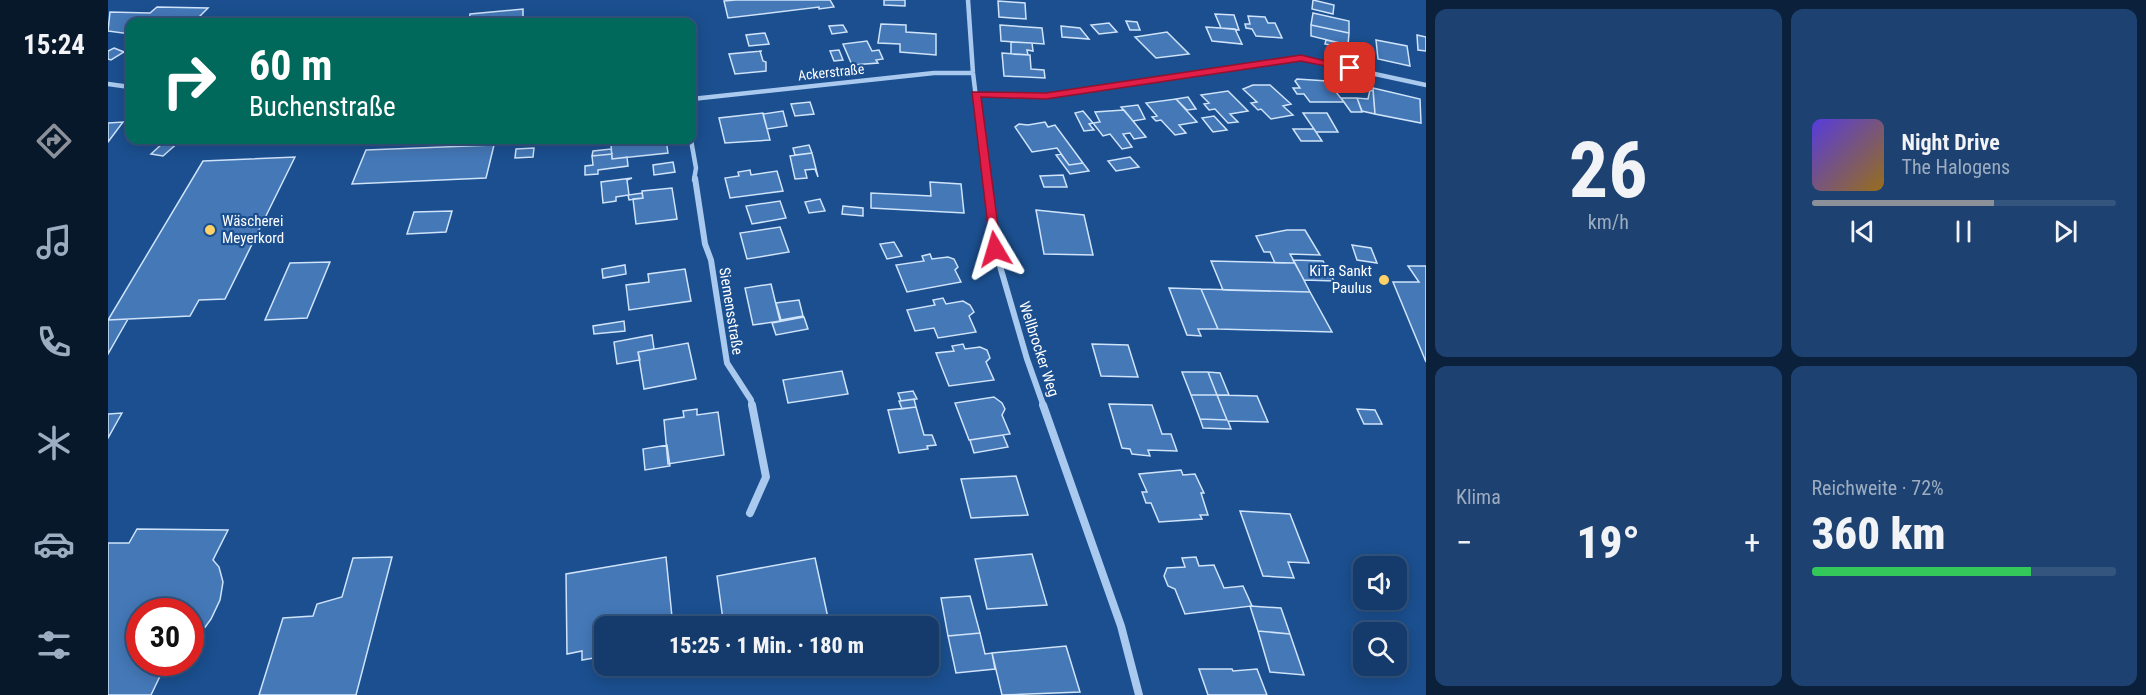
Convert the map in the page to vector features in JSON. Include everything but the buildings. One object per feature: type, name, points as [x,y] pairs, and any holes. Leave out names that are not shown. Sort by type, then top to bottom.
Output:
[{"type":"street","name":"Wellbrocker Weg","points":[[968,0],[975,94],[995,249],[1006,293],[1121,626],[1139,695]]},
{"type":"street","points":[[975,94],[1046,96],[1301,58],[1426,85]]},
{"type":"street","name":"Ackerstraße","points":[[696,99],[934,73],[973,73]]},
{"type":"street","points":[[108,84],[126,86]]},
{"type":"street","name":"Siemensstraße","points":[[692,144],[696,168],[694,182],[705,244],[711,260],[728,363],[751,400],[766,477],[750,513]]},
{"type":"place","name":"Wäscherei Meyerkord","points":[[210,230]]},
{"type":"place","name":"KiTa Sankt Paulus","points":[[1384,280]]},
{"type":"route","points":[[995,249],[975,94],[1046,96],[1301,58],[1350,68]]}]
